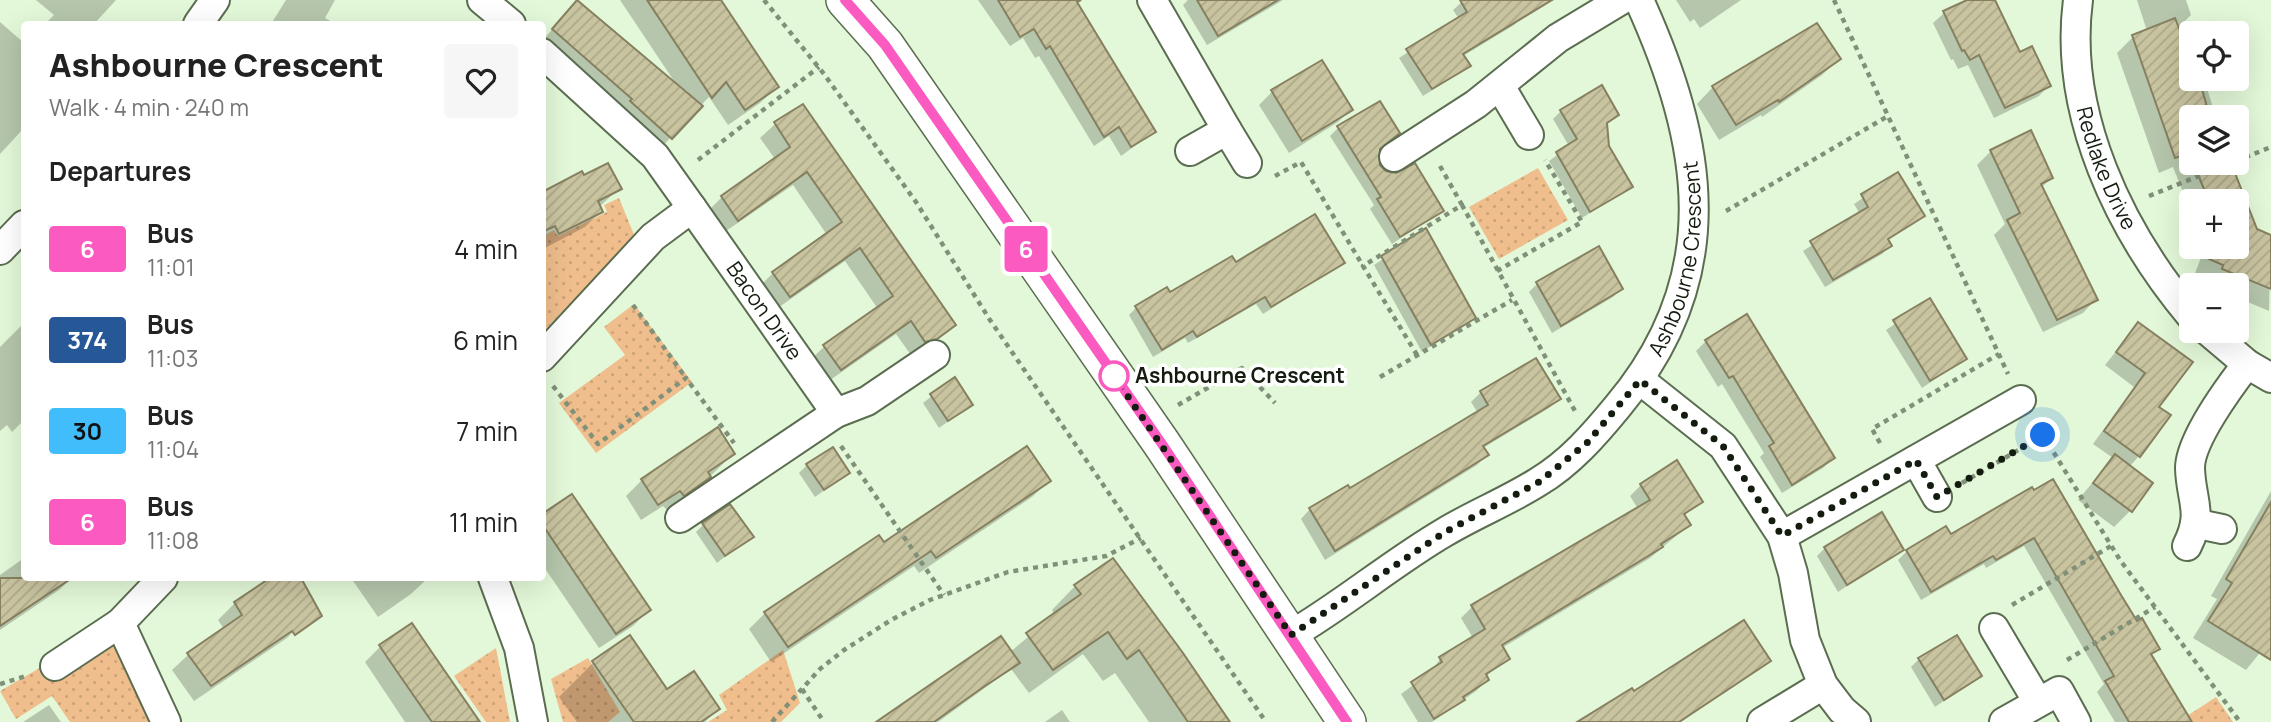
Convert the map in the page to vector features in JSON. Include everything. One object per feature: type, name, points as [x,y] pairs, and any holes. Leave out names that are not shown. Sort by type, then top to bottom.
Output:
[{"type":"street","points":[[200,21],[215,0]]},
{"type":"street","points":[[482,0],[507,21]]},
{"type":"street","points":[[845,0],[885,45],[1147,423],[1347,722]]},
{"type":"street","points":[[1152,0],[1247,163]]},
{"type":"street","points":[[1394,157],[1500,86],[1558,38],[1621,0]]},
{"type":"street","name":"Ashbourne Crescent","points":[[1291,635],[1445,532],[1539,482],[1591,439],[1640,380],[1671,321],[1689,267],[1693,231],[1692,164],[1684,115],[1664,54],[1639,0]]},
{"type":"street","name":"Redlake Drive","points":[[2078,0],[2076,19],[2080,76],[2090,129],[2102,171],[2152,268],[2179,301]]},
{"type":"street","name":"Bacon Drive","points":[[546,57],[655,156],[830,417]]},
{"type":"street","points":[[1500,86],[1529,135]]},
{"type":"street","points":[[1190,151],[1227,130]]},
{"type":"street","points":[[546,369],[614,280],[653,237],[692,208]]},
{"type":"street","points":[[0,250],[21,228]]},
{"type":"street","points":[[2222,343],[2247,364],[2271,378]]},
{"type":"street","points":[[680,518],[830,417],[867,401],[935,355]]},
{"type":"street","points":[[2202,533],[2190,465],[2202,434],[2247,364]]},
{"type":"street","points":[[1640,380],[1723,446],[1782,536],[1793,573],[1805,640],[1823,685],[1842,710],[1856,722]]},
{"type":"street","points":[[1782,536],[2021,400]]},
{"type":"street","points":[[1906,466],[1937,497]]},
{"type":"street","points":[[55,666],[120,623],[160,581]]},
{"type":"street","points":[[494,581],[519,648],[533,722]]},
{"type":"street","points":[[120,623],[166,722]]},
{"type":"street","points":[[1993,628],[2033,693]]},
{"type":"street","points":[[1762,722],[1823,685]]},
{"type":"street","points":[[2004,722],[2033,693],[2059,691],[2076,722]]},
{"type":"path","points":[[764,0],[818,67],[916,202],[990,320],[1266,722]]},
{"type":"path","points":[[672,180],[818,67]]},
{"type":"path","points":[[1693,231],[1888,116]]},
{"type":"path","points":[[1497,271],[1582,222],[1529,135]]},
{"type":"path","points":[[1424,138],[1591,439]]},
{"type":"path","points":[[2249,155],[2271,146]]},
{"type":"path","points":[[1247,163],[1261,184],[1301,162],[1417,355]]},
{"type":"path","points":[[2119,208],[2201,175]]},
{"type":"path","points":[[1363,265],[1462,205]]},
{"type":"path","points":[[614,280],[752,470]]},
{"type":"path","points":[[1380,377],[1512,300]]},
{"type":"path","points":[[1906,466],[1872,429],[1999,354]]},
{"type":"path","points":[[1147,423],[1242,368],[1275,403]]},
{"type":"path","points":[[546,369],[598,444],[686,378]]},
{"type":"path","points":[[830,417],[944,595]]},
{"type":"path","points":[[1937,497],[2043,435]]},
{"type":"path","points":[[772,722],[802,689],[844,650],[891,620],[944,595],[1008,572],[1106,555],[1141,538]]},
{"type":"path","points":[[1993,628],[1988,619],[2111,546]]},
{"type":"path","points":[[2033,693],[2155,607]]},
{"type":"path","points":[[802,689],[824,722]]},
{"type":"shaded area","points":[[1538,168],[1568,220],[1499,259],[1469,207]]},
{"type":"shaded area","points":[[619,198],[635,237],[546,329],[546,234],[554,230],[558,236],[607,212],[604,205]]},
{"type":"shaded area","points":[[634,304],[692,382],[596,453],[559,403],[625,355],[604,327]]},
{"type":"shaded area","points":[[86,641],[120,645],[155,722],[70,722],[52,696],[16,719],[0,691]]},
{"type":"shaded area","points":[[496,648],[510,722],[486,722],[454,676]]},
{"type":"shaded area","points":[[783,650],[800,703],[781,722],[708,722],[727,710],[719,695]]},
{"type":"shaded area","points":[[588,658],[620,712],[608,722],[563,722],[551,679]]},
{"type":"shaded area","points":[[2216,697],[2233,722],[2178,722]]},
{"type":"building","points":[[577,0],[703,106],[672,139],[630,101],[632,99],[552,29]]},
{"type":"building","points":[[647,0],[721,0],[779,87],[745,110],[726,82],[712,98]]},
{"type":"building","points":[[998,0],[1081,0],[1077,2],[1156,132],[1131,147],[1119,127],[1104,137],[1050,46],[1046,49],[1034,29],[1020,37]]},
{"type":"building","points":[[1197,0],[1278,0],[1218,36]]},
{"type":"building","points":[[1460,0],[1552,0],[1463,54],[1471,66],[1432,89],[1406,49],[1467,12]]},
{"type":"building","points":[[1967,0],[1995,0],[2020,52],[2032,46],[2051,86],[2005,108],[1979,55],[1970,60],[1964,50],[1962,51],[1943,11]]},
{"type":"building","points":[[2175,18],[2179,28],[2179,91],[2202,91],[2207,105],[2179,105],[2179,157],[2175,158],[2132,35]]},
{"type":"building","points":[[1817,23],[1841,59],[1779,102],[1778,100],[1736,125],[1712,86]]},
{"type":"building","points":[[1322,60],[1353,110],[1302,141],[1271,90]]},
{"type":"building","points":[[1602,85],[1619,115],[1607,123],[1609,146],[1633,187],[1590,212],[1556,152],[1577,139],[1560,110]]},
{"type":"building","points":[[1380,101],[1400,133],[1380,149],[1380,165],[1386,171],[1396,173],[1415,163],[1444,211],[1400,237],[1377,199],[1381,197],[1337,126]]},
{"type":"building","points":[[803,104],[956,325],[937,339],[925,342],[911,321],[841,370],[823,345],[893,296],[860,248],[790,297],[772,272],[842,222],[807,172],[738,221],[721,196],[790,147],[774,122]]},
{"type":"building","points":[[2031,130],[2053,178],[2041,184],[2098,300],[2057,320],[2007,220],[2020,213],[1990,150]]},
{"type":"building","points":[[608,163],[622,189],[598,201],[603,212],[559,234],[555,226],[546,230],[546,190],[582,171],[584,175]]},
{"type":"building","points":[[1898,172],[1925,216],[1888,239],[1892,246],[1833,280],[1810,241],[1868,207],[1861,194]]},
{"type":"building","points":[[2198,175],[2236,175],[2241,189],[2204,189]]},
{"type":"building","points":[[2249,209],[2257,229],[2271,235],[2271,289],[2249,280],[2249,273],[2232,273],[2222,269],[2223,265],[2209,259],[2249,259]]},
{"type":"building","points":[[1315,214],[1345,263],[1271,307],[1265,297],[1197,337],[1193,331],[1162,350],[1135,306],[1167,287],[1170,292],[1232,256],[1236,262]]},
{"type":"building","points":[[1426,228],[1476,318],[1431,345],[1381,256]]},
{"type":"building","points":[[1599,246],[1623,289],[1561,326],[1536,282]]},
{"type":"building","points":[[1930,298],[1967,359],[1930,381],[1893,320]]},
{"type":"building","points":[[1747,314],[1835,458],[1792,485],[1769,446],[1774,443],[1733,376],[1729,378],[1705,340]]},
{"type":"building","points":[[2138,322],[2193,362],[2159,407],[2171,415],[2140,457],[2104,431],[2145,373],[2116,352]]},
{"type":"building","points":[[1536,358],[1561,399],[1483,446],[1489,455],[1335,551],[1309,508],[1348,485],[1350,488],[1488,405],[1480,391]]},
{"type":"building","points":[[955,377],[973,405],[948,421],[930,394]]},
{"type":"building","points":[[718,427],[735,454],[708,472],[711,477],[684,496],[680,491],[658,505],[641,479]]},
{"type":"building","points":[[1027,446],[1051,481],[936,558],[931,551],[788,647],[764,612],[879,535],[884,542]]},
{"type":"building","points":[[833,447],[850,473],[824,490],[806,464]]},
{"type":"building","points":[[2115,454],[2153,483],[2132,512],[2093,483]]},
{"type":"building","points":[[1677,460],[1703,502],[1684,514],[1691,525],[1661,544],[1663,547],[1502,645],[1510,659],[1486,674],[1489,680],[1463,697],[1465,700],[1434,719],[1411,682],[1442,662],[1439,657],[1485,629],[1471,605],[1650,500],[1640,484]]},
{"type":"building","points":[[2053,479],[2137,621],[2142,618],[2160,649],[2151,654],[2192,722],[2129,722],[2105,681],[2114,676],[2034,538],[1996,560],[1993,556],[1931,592],[1906,550],[1946,526],[1951,534],[2032,487],[2034,490]]},
{"type":"building","points":[[572,494],[651,610],[616,634],[546,530],[546,511]]},
{"type":"building","points":[[2271,502],[2271,660],[2208,621],[2232,583],[2226,579]]},
{"type":"building","points":[[730,504],[754,537],[725,556],[702,523]]},
{"type":"building","points":[[1882,512],[1904,550],[1847,585],[1824,547]]},
{"type":"building","points":[[1113,558],[1230,722],[1188,722],[1139,650],[1127,659],[1108,632],[1053,670],[1026,633],[1081,594],[1074,585]]},
{"type":"building","points":[[0,578],[68,581],[0,626]]},
{"type":"building","points":[[266,581],[303,581],[322,616],[295,635],[292,631],[211,686],[187,653],[242,615],[234,602]]},
{"type":"building","points":[[1744,620],[1771,661],[1679,722],[1577,722],[1632,688],[1634,691]]},
{"type":"building","points":[[412,623],[480,722],[432,722],[398,673],[379,645]]},
{"type":"building","points":[[630,635],[667,689],[694,671],[720,709],[701,722],[634,722],[592,661]]},
{"type":"building","points":[[1957,635],[1982,676],[1944,700],[1918,658]]},
{"type":"building","points":[[1001,636],[1020,663],[934,722],[876,722]]},
{"type":"bus line","name":"6","points":[[845,0],[885,45],[1162,444],[1347,722]]},
{"type":"place","name":"Ashbourne Crescent","points":[[1114,376]]},
{"type":"route","points":[[1114,376],[1291,635],[1445,532],[1539,482],[1587,443],[1640,380],[1723,446],[1782,536],[1916,460],[1937,497],[2043,435]]}]
